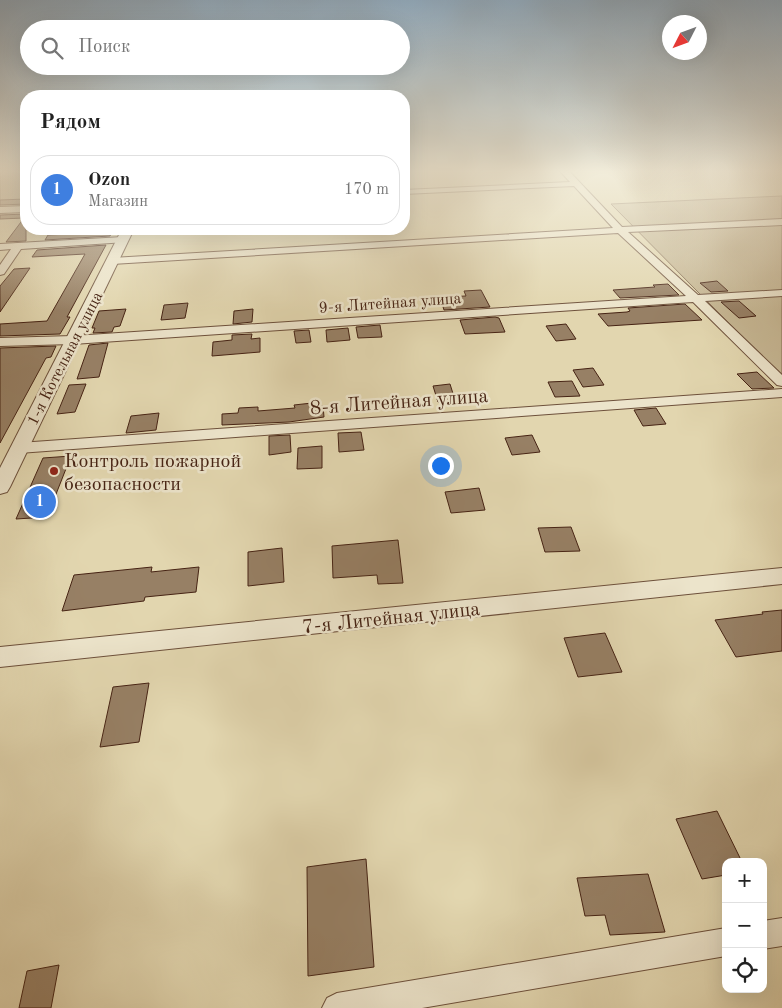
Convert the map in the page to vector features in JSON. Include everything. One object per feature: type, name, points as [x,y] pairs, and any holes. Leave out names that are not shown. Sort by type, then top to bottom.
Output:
[{"type":"street","points":[[608,217],[782,382]]},
{"type":"street","points":[[112,261],[782,222]]},
{"type":"street","points":[[0,246],[18,246],[116,235]]},
{"type":"street","name":"1-я Котельная улица","points":[[0,487],[125,235]]},
{"type":"street","points":[[0,272],[18,246]]},
{"type":"street","name":"9-я Литейная улица","points":[[0,342],[73,340],[782,293]]},
{"type":"street","name":"8-я Литейная улица","points":[[19,448],[782,393]]},
{"type":"street","name":"7-я Литейная улица","points":[[0,657],[782,576]]},
{"type":"street","points":[[767,934],[782,932]]},
{"type":"street","points":[[337,1008],[722,943]]},
{"type":"shaded area","points":[[624,217],[782,217],[782,377]]},
{"type":"building","points":[[0,217],[20,217],[20,218],[0,219]]},
{"type":"building","points":[[20,223],[20,235],[26,235],[26,241],[6,242]]},
{"type":"building","points":[[48,235],[110,235],[110,236],[45,240]]},
{"type":"building","points":[[106,245],[67,317],[70,317],[60,334],[0,336],[0,324],[47,321],[85,254],[32,257],[37,250]]},
{"type":"building","points":[[30,268],[0,312],[0,286],[14,269]]},
{"type":"building","points":[[717,281],[728,291],[711,292],[700,283]]},
{"type":"building","points":[[668,284],[679,295],[620,298],[613,290],[655,287],[653,285]]},
{"type":"building","points":[[481,290],[490,307],[444,310],[440,297],[466,296],[464,291]]},
{"type":"building","points":[[739,301],[756,316],[739,318],[721,302]]},
{"type":"building","points":[[188,303],[185,318],[161,320],[164,305]]},
{"type":"building","points":[[685,304],[702,320],[608,326],[598,314],[627,312],[630,311],[628,308]]},
{"type":"building","points":[[126,309],[120,326],[114,327],[112,332],[93,333],[95,328],[92,328],[99,311]]},
{"type":"building","points":[[253,309],[252,322],[233,324],[234,311]]},
{"type":"building","points":[[499,318],[505,332],[465,334],[460,320]]},
{"type":"building","points":[[566,324],[576,339],[556,341],[546,326]]},
{"type":"building","points":[[380,325],[382,337],[358,338],[356,327]]},
{"type":"building","points":[[348,328],[350,340],[327,342],[326,330]]},
{"type":"building","points":[[309,330],[311,342],[296,343],[294,331]]},
{"type":"building","points":[[252,334],[251,339],[260,338],[260,352],[212,356],[213,342],[232,340],[232,335]]},
{"type":"building","points":[[108,343],[99,377],[77,379],[89,345]]},
{"type":"building","points":[[56,346],[51,357],[46,358],[0,443],[0,348]]},
{"type":"building","points":[[593,368],[604,385],[583,387],[573,370]]},
{"type":"building","points":[[757,372],[774,388],[752,389],[737,374]]},
{"type":"building","points":[[572,381],[580,396],[555,397],[548,382]]},
{"type":"building","points":[[86,384],[75,412],[57,414],[69,385]]},
{"type":"building","points":[[450,384],[455,400],[438,402],[433,386]]},
{"type":"building","points":[[312,403],[313,407],[323,406],[324,417],[289,422],[222,425],[222,414],[238,413],[239,408],[258,407],[258,411],[295,408],[294,405]]},
{"type":"building","points":[[656,408],[666,424],[643,426],[634,410]]},
{"type":"building","points":[[159,413],[156,430],[126,433],[131,416]]},
{"type":"building","points":[[361,432],[364,450],[339,452],[338,433]]},
{"type":"building","points":[[290,435],[291,452],[269,455],[269,436]]},
{"type":"building","points":[[532,435],[540,452],[512,455],[505,438]]},
{"type":"building","points":[[322,446],[322,468],[297,469],[298,448]]},
{"type":"building","points":[[71,456],[47,517],[16,519],[43,458]]},
{"type":"building","points":[[479,488],[485,510],[451,513],[445,492]]},
{"type":"building","points":[[571,527],[580,551],[545,552],[538,528]]},
{"type":"building","points":[[398,540],[403,583],[378,584],[377,575],[333,578],[332,546]]},
{"type":"building","points":[[282,548],[284,582],[248,586],[248,552]]},
{"type":"building","points":[[152,567],[151,572],[199,567],[196,592],[145,597],[144,601],[62,611],[74,575]]},
{"type":"building","points":[[782,610],[782,651],[736,657],[715,620],[763,614],[762,612]]},
{"type":"building","points":[[605,633],[622,672],[578,677],[564,638]]},
{"type":"building","points":[[149,683],[139,742],[100,747],[113,687]]},
{"type":"building","points":[[717,811],[740,858],[722,858],[722,876],[702,879],[676,819]]},
{"type":"building","points":[[366,859],[374,967],[308,976],[307,867]]},
{"type":"building","points":[[648,874],[665,932],[610,935],[605,915],[585,916],[577,878]]},
{"type":"building","points":[[59,965],[51,1008],[19,1008],[27,971]]},
{"type":"place","name":"Контроль пожарной безопасности","points":[[54,471]]},
{"type":"place","name":"Ozon","points":[[40,502]]}]
